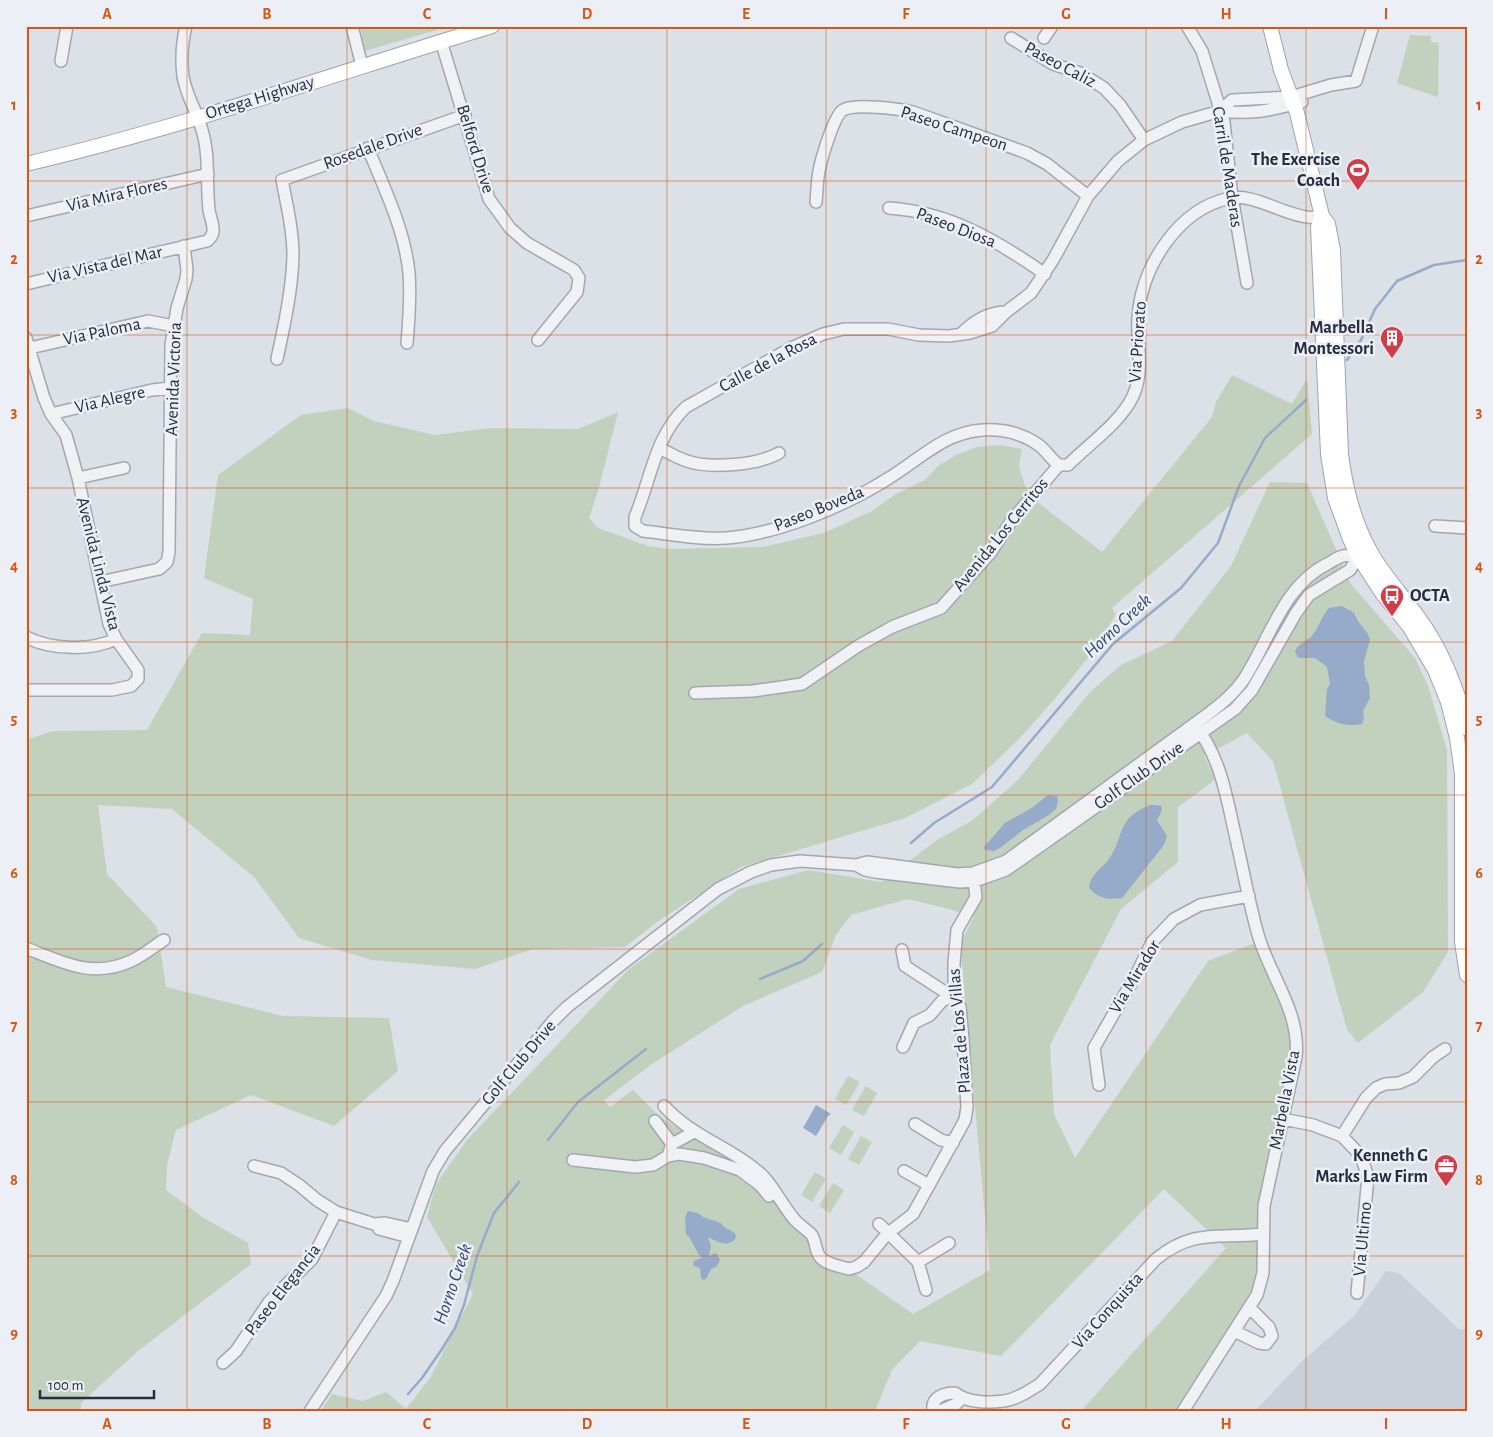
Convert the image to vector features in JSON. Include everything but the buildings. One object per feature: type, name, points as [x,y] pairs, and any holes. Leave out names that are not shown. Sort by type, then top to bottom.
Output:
[{"type":"main road","name":"Ortega Highway","points":[[26,164],[70,154],[197,118],[492,26]]},
{"type":"main road","points":[[1270,26],[1281,70],[1311,165],[1322,216],[1328,224],[1333,250],[1341,454],[1344,479],[1372,580],[1423,647],[1442,687],[1455,725],[1462,774],[1462,942],[1467,975]]},
{"type":"main road","points":[[1364,553],[1418,617],[1446,663],[1459,696],[1467,728]]},
{"type":"street","points":[[61,62],[67,26]]},
{"type":"street","points":[[184,246],[207,241],[212,237],[213,231],[209,210],[207,149],[202,129],[187,94],[183,75],[183,38],[186,26]]},
{"type":"street","points":[[352,26],[362,66]]},
{"type":"street","points":[[1044,38],[1052,26]]},
{"type":"street","name":"Carril de Maderas","points":[[1187,26],[1202,51],[1224,122],[1232,197],[1247,283]]},
{"type":"street","points":[[1292,100],[1330,94],[1344,84],[1356,81],[1373,26]]},
{"type":"street","name":"Paseo Caliz","points":[[1012,38],[1053,64],[1080,73],[1104,88],[1120,105],[1144,140]]},
{"type":"street","name":"Belford Drive","points":[[441,41],[489,199],[510,228],[527,243],[574,270],[579,278],[577,292],[538,340]]},
{"type":"street","name":"Calle de la Rosa","points":[[659,448],[667,430],[686,407],[791,348],[822,334],[844,329],[888,329],[933,336],[970,334],[992,326],[1006,312],[1031,294],[1045,274],[1088,196],[1118,161],[1144,140],[1182,122],[1220,110],[1236,113],[1256,113],[1292,100]]},
{"type":"street","name":"Paseo Campeon","points":[[816,202],[819,170],[837,116],[843,109],[854,107],[894,108],[913,112],[1027,153],[1047,164],[1088,196]]},
{"type":"street","name":"Rosedale Drive","points":[[277,359],[289,294],[293,256],[290,220],[282,180],[465,115]]},
{"type":"street","points":[[368,148],[406,251],[410,307],[406,343]]},
{"type":"street","name":"Via Mira Flores","points":[[26,216],[208,174]]},
{"type":"street","points":[[1232,197],[1252,200],[1306,217],[1322,216]]},
{"type":"street","name":"Via Priorato","points":[[1059,465],[1068,465],[1115,421],[1126,409],[1134,395],[1140,366],[1138,318],[1140,298],[1156,259],[1190,216],[1218,201],[1232,197]]},
{"type":"street","name":"Paseo Diosa","points":[[888,208],[922,212],[989,237],[1045,274]]},
{"type":"street","name":"Via Vista del Mar","points":[[26,284],[184,246]]},
{"type":"street","name":"Avenida Victoria","points":[[100,582],[159,569],[167,562],[170,552],[171,344],[177,308],[186,279],[187,270],[184,246]]},
{"type":"street","name":"Via Paloma","points":[[28,343],[148,321],[174,326]]},
{"type":"street","name":"Avenida Linda Vista","points":[[26,690],[112,690],[131,686],[138,679],[138,670],[116,639],[109,624],[78,478],[66,435],[51,414],[44,398],[28,343]]},
{"type":"street","name":"Via Alegre","points":[[51,414],[152,390],[170,388]]},
{"type":"street","name":"Paseo Boveda","points":[[659,448],[635,517],[635,526],[643,531],[699,537],[725,538],[753,534],[818,514],[890,478],[936,445],[967,432],[995,430],[1011,432],[1027,438],[1041,447],[1059,465]]},
{"type":"street","points":[[659,448],[689,462],[726,466],[770,458],[779,453]]},
{"type":"street","name":"Avenida Los Cerritos","points":[[695,693],[753,691],[802,684],[858,646],[892,627],[941,608],[991,552],[1017,514],[1059,465]]},
{"type":"street","points":[[78,478],[124,468]]},
{"type":"street","points":[[1435,526],[1467,528]]},
{"type":"street","name":"Golf Club Drive","points":[[1198,729],[1233,694],[1244,679],[1284,606],[1306,578],[1323,566],[1343,556],[1364,553]]},
{"type":"street","name":"Golf Club Drive","points":[[310,1411],[386,1296],[433,1171],[445,1151],[567,1007],[718,889],[751,872],[800,861],[856,865],[867,862],[974,877],[1006,861],[1198,729],[1235,709],[1252,690],[1296,613],[1309,595],[1350,570],[1364,553]]},
{"type":"street","points":[[26,637],[37,643],[68,646],[106,644],[116,639]]},
{"type":"street","name":"Marbella Vista","points":[[1183,1411],[1250,1308],[1259,1288],[1263,1273],[1264,1206],[1296,1057],[1296,1032],[1291,1013],[1260,941],[1221,778],[1214,756],[1198,729]]},
{"type":"street","name":"Plaza de Los Villas","points":[[783,1202],[795,1220],[812,1235],[815,1250],[822,1259],[829,1264],[839,1265],[849,1270],[864,1262],[887,1234],[911,1216],[965,1120],[967,1107],[960,1008],[954,995],[956,937],[960,925],[975,901],[974,877]]},
{"type":"street","name":"Via Mirador","points":[[1099,1084],[1094,1048],[1137,973],[1152,942],[1174,920],[1200,906],[1249,896]]},
{"type":"street","points":[[26,948],[73,966],[92,970],[110,968],[130,961],[164,940]]},
{"type":"street","points":[[902,950],[905,966],[945,992],[954,995]]},
{"type":"street","points":[[902,1047],[914,1023],[930,1015],[942,1001],[954,995]]},
{"type":"street","points":[[1342,1136],[1366,1098],[1376,1088],[1385,1084],[1399,1083],[1413,1077],[1433,1056],[1445,1049]]},
{"type":"street","points":[[664,1106],[674,1117],[694,1132],[764,1177],[783,1202]]},
{"type":"street","name":"Via Ultimo","points":[[1283,1119],[1313,1125],[1342,1136],[1360,1156],[1368,1177],[1358,1293]]},
{"type":"street","points":[[655,1121],[672,1144]]},
{"type":"street","points":[[915,1124],[941,1140],[953,1143]]},
{"type":"street","points":[[668,1156],[672,1144],[694,1132]]},
{"type":"street","points":[[573,1160],[635,1166],[653,1165],[668,1156],[679,1154],[704,1158],[740,1170],[760,1185],[771,1200],[783,1202]]},
{"type":"street","points":[[254,1166],[281,1173],[316,1200],[336,1212],[374,1224],[380,1230],[411,1233]]},
{"type":"street","points":[[904,1171],[928,1185]]},
{"type":"street","name":"Paseo Elegancia","points":[[223,1363],[236,1351],[269,1302],[312,1259],[336,1212]]},
{"type":"street","points":[[879,1224],[887,1234],[918,1262],[926,1290]]},
{"type":"street","name":"Via Conquista","points":[[932,1411],[934,1402],[940,1396],[948,1393],[955,1393],[961,1398],[983,1402],[1005,1401],[1026,1393],[1040,1384],[1156,1259],[1172,1247],[1200,1237],[1263,1234]]},
{"type":"street","points":[[918,1262],[949,1243]]},
{"type":"street","points":[[1234,1331],[1259,1343],[1266,1344],[1272,1336],[1269,1327],[1250,1308]]},
{"type":"street","points":[[940,1411],[956,1404],[961,1398]]},
{"type":"shaded area","points":[[1386,1271],[1399,1273],[1459,1329],[1467,1329],[1467,1411],[1255,1411],[1301,1362],[1354,1316]]},
{"type":"green space","points":[[360,26],[450,26],[365,51]]},
{"type":"green space","points":[[1410,35],[1431,36],[1431,42],[1439,43],[1438,97],[1397,83]]},
{"type":"green space","points":[[1232,375],[1292,404],[1307,379],[1312,434],[1112,608],[1116,614],[1095,649],[1053,701],[1018,740],[972,784],[905,818],[741,867],[657,922],[625,947],[533,949],[475,969],[372,960],[299,938],[254,877],[172,809],[98,805],[107,874],[157,927],[166,987],[283,1016],[389,1018],[398,1071],[334,1126],[251,1095],[176,1130],[167,1165],[166,1190],[202,1217],[248,1243],[251,1264],[138,1351],[81,1403],[81,1411],[26,1411],[26,740],[53,731],[147,730],[202,633],[250,635],[253,599],[204,578],[218,475],[301,415],[348,408],[374,421],[434,435],[492,428],[578,429],[618,412],[599,488],[589,518],[598,528],[648,546],[669,549],[763,547],[824,533],[870,512],[896,494],[925,480],[938,466],[958,454],[977,447],[1000,445],[1022,449],[1019,467],[1025,486],[1036,501],[1102,552],[1212,417],[1216,402]]},
{"type":"green space","points":[[1270,482],[1307,483],[1351,584],[1415,658],[1428,686],[1447,750],[1448,952],[1423,992],[1358,1043],[1347,1030],[1273,761],[1247,733],[1204,756],[1216,779],[1178,807],[1178,862],[1121,909],[1050,1045],[1054,1114],[1075,1158],[1208,961],[1260,941],[1296,1033],[1264,1206],[1263,1273],[1183,1411],[1081,1411],[1226,1248],[1164,1189],[1001,1356],[920,1341],[892,1370],[875,1411],[321,1411],[332,1394],[363,1401],[386,1392],[406,1409],[430,1378],[473,1294],[427,1217],[436,1184],[467,1140],[629,969],[739,889],[808,870],[881,882],[937,840],[973,820],[1018,780],[1090,692],[1121,665],[1172,641],[1231,566]],"holes":[[[907,899],[974,917],[960,944],[990,1270],[913,1314],[821,1250],[758,1178],[660,1117],[633,1090],[610,1107],[604,1100],[652,1064],[743,1006],[822,972],[836,935],[851,915]]]},
{"type":"green space","points":[[848,1076],[860,1082],[846,1105],[835,1099]]},
{"type":"green space","points":[[866,1086],[877,1093],[864,1116],[852,1110]]},
{"type":"green space","points":[[843,1125],[854,1132],[841,1155],[829,1148]]},
{"type":"green space","points":[[861,1136],[872,1142],[859,1165],[848,1159]]},
{"type":"green space","points":[[815,1172],[826,1179],[812,1202],[801,1195]]},
{"type":"green space","points":[[833,1183],[844,1190],[830,1213],[819,1206]]},
{"type":"water","points":[[1342,606],[1354,613],[1370,640],[1364,661],[1370,698],[1363,711],[1364,718],[1362,724],[1357,725],[1343,724],[1325,716],[1327,689],[1330,684],[1327,667],[1315,658],[1298,658],[1295,651],[1314,634],[1329,608]]},
{"type":"water","points":[[1048,795],[1057,796],[1056,809],[1023,830],[1000,848],[994,851],[985,850],[984,847],[1005,823],[1033,807]]},
{"type":"water","points":[[1151,805],[1161,806],[1162,810],[1157,820],[1167,836],[1164,845],[1122,898],[1108,899],[1100,897],[1089,888],[1094,875],[1114,851],[1127,821],[1132,815]]},
{"type":"water","points":[[816,1105],[831,1114],[816,1136],[803,1128]]},
{"type":"water","points":[[688,1211],[698,1213],[703,1217],[721,1223],[724,1227],[735,1233],[736,1238],[730,1243],[719,1242],[708,1237],[711,1246],[709,1257],[714,1253],[717,1254],[720,1260],[716,1267],[711,1269],[706,1279],[703,1280],[700,1268],[694,1266],[693,1263],[695,1260],[702,1258],[686,1234],[685,1217]]},
{"type":"waterway","name":"Horno Creek","points":[[1347,360],[1361,340],[1375,309],[1397,281],[1434,265],[1467,260]]},
{"type":"waterway","name":"Horno Creek","points":[[911,843],[934,823],[992,787],[1113,644],[1181,588],[1218,543],[1239,486],[1265,438],[1306,400]]},
{"type":"waterway","name":"Horno Creek","points":[[760,979],[803,961],[822,944]]},
{"type":"waterway","name":"Horno Creek","points":[[548,1140],[578,1102],[646,1049]]},
{"type":"waterway","name":"Horno Creek","points":[[408,1394],[422,1378],[455,1328],[464,1305],[477,1256],[494,1213],[519,1182]]},
{"type":"place","name":"The Exercise Coach","points":[[1358,191]]},
{"type":"place","name":"Marbella Montessori","points":[[1392,359]]},
{"type":"place","name":"OCTA","points":[[1392,617]]},
{"type":"place","name":"Kenneth G Marks Law Firm","points":[[1446,1187]]}]
